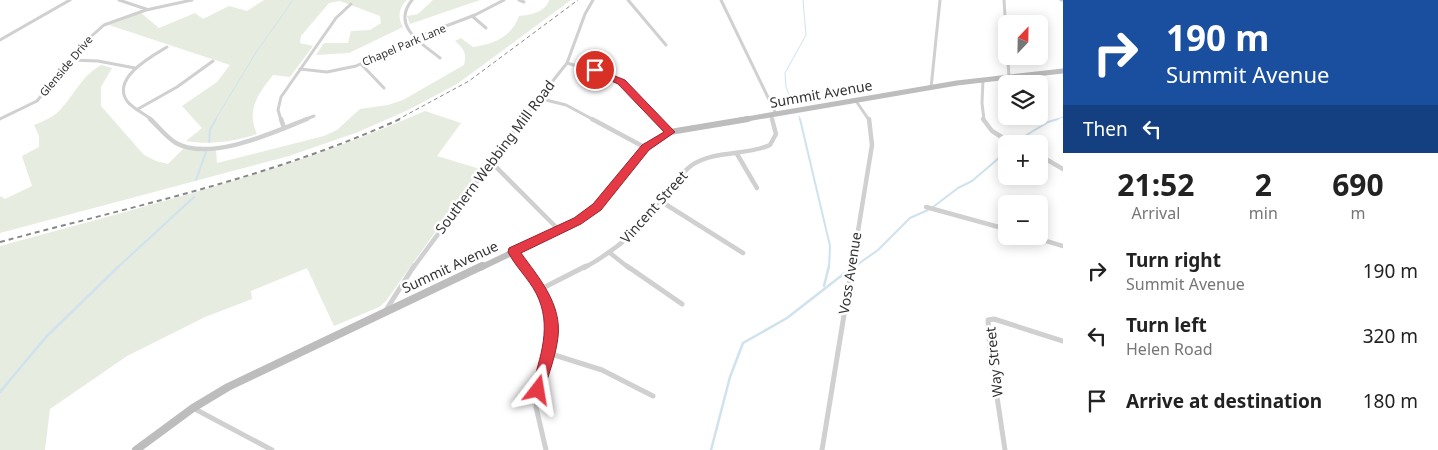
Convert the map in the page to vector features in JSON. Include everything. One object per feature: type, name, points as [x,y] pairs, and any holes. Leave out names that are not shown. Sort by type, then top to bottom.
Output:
[{"type":"main road","name":"Summit Avenue","points":[[1027,75],[1063,71]]},
{"type":"main road","name":"Summit Avenue","points":[[136,450],[194,408],[244,378],[559,230],[597,207],[646,148],[670,132],[998,78]]},
{"type":"street","points":[[0,40],[70,0]]},
{"type":"street","points":[[118,0],[146,10]]},
{"type":"street","name":"Glenside Drive","points":[[0,119],[37,101],[86,41],[104,25],[146,10],[192,0]]},
{"type":"street","points":[[412,0],[404,10],[402,17],[405,25],[440,58]]},
{"type":"street","name":"Chapel Park Lane","points":[[300,69],[332,71],[361,64],[417,37],[472,16],[504,0]]},
{"type":"street","points":[[519,0],[524,2]]},
{"type":"street","name":"Southern Webbing Mill Road","points":[[386,310],[424,250],[567,62],[593,0]]},
{"type":"street","points":[[628,0],[666,44]]},
{"type":"street","points":[[720,0],[773,115]]},
{"type":"street","points":[[931,88],[940,0]]},
{"type":"street","points":[[1004,0],[1006,57],[1009,75]]},
{"type":"street","points":[[284,128],[279,116],[281,97],[336,18],[350,4]]},
{"type":"street","points":[[472,16],[486,28]]},
{"type":"street","points":[[167,47],[135,68],[125,84],[124,96],[127,101],[148,116],[172,142],[189,147],[232,145],[253,140],[314,116]]},
{"type":"street","points":[[70,60],[98,61],[135,68]]},
{"type":"street","points":[[138,109],[177,87],[213,62]]},
{"type":"street","points":[[567,62],[614,77],[622,82],[670,132]]},
{"type":"street","points":[[361,64],[384,88]]},
{"type":"street","points":[[983,80],[981,115],[984,122],[999,135]]},
{"type":"street","points":[[538,98],[566,105],[646,148]]},
{"type":"street","name":"Voss Avenue","points":[[822,450],[872,145],[872,125],[869,116],[856,101]]},
{"type":"street","name":"Vincent Street","points":[[540,289],[610,253],[638,229],[662,202],[679,178],[696,163],[715,157],[764,148],[773,142],[776,136],[776,126],[773,115]]},
{"type":"street","points":[[737,154],[757,188]]},
{"type":"street","points":[[1048,160],[1063,169]]},
{"type":"street","points":[[491,162],[559,230]]},
{"type":"street","points":[[662,202],[743,253]]},
{"type":"street","points":[[926,206],[998,228]]},
{"type":"street","points":[[1048,241],[1063,246]]},
{"type":"street","points":[[514,252],[547,301],[553,325],[548,353],[541,372],[536,407],[546,450]]},
{"type":"street","points":[[610,253],[639,276],[682,304]]},
{"type":"street","name":"Way Street","points":[[1005,450],[990,350],[988,320],[994,319],[1063,341]]},
{"type":"street","points":[[548,353],[582,361],[610,372],[654,396]]},
{"type":"street","points":[[194,408],[272,450]]},
{"type":"shaded area","points":[[264,0],[407,0],[402,6],[400,13],[403,27],[349,53],[316,55],[324,43],[348,43],[351,31],[370,30],[381,23],[380,16],[340,1],[329,3],[301,36],[300,43],[313,46],[290,77],[273,75],[258,96],[253,110],[257,134],[222,142],[186,141],[202,128],[182,106],[217,82],[230,65],[109,25],[141,13],[159,28],[195,13],[203,19],[229,6],[247,11]]},
{"type":"shaded area","points":[[433,0],[480,0],[410,24],[407,16],[418,14]]},
{"type":"shaded area","points":[[549,0],[571,0],[457,84],[408,110],[358,132],[289,156],[0,233],[0,196],[5,199],[32,186],[22,156],[39,147],[39,136],[34,125],[58,112],[88,75],[101,65],[112,68],[101,87],[101,106],[144,155],[168,164],[183,149],[216,150],[217,163],[324,136],[337,130],[360,109],[388,105],[403,100],[464,65],[464,52],[455,41],[461,38],[473,47],[488,44],[507,34],[519,16],[533,14],[541,10]]},
{"type":"shaded area","points":[[425,111],[461,123],[437,156],[480,169],[386,301],[379,307],[334,326],[307,268],[251,291],[252,299],[205,317],[127,356],[50,409],[45,450],[0,450],[0,246],[161,202],[268,170],[373,133]]},
{"type":"waterway","points":[[215,120],[257,51],[293,0]]},
{"type":"waterway","points":[[794,106],[786,87],[785,73],[806,35],[803,0]]},
{"type":"waterway","points":[[799,116],[800,120]]},
{"type":"waterway","points":[[1054,120],[1063,117]]},
{"type":"waterway","points":[[209,142],[210,130],[216,119]]},
{"type":"waterway","points":[[800,119],[830,246],[829,268]]},
{"type":"waterway","points":[[1027,135],[1048,122],[1058,119]]},
{"type":"waterway","points":[[196,180],[206,152]]},
{"type":"waterway","points":[[933,207],[958,188],[972,181],[998,159]]},
{"type":"waterway","points":[[117,268],[194,197]]},
{"type":"waterway","points":[[854,267],[878,250],[910,218],[928,210]]},
{"type":"waterway","points":[[0,392],[46,337],[119,266]]},
{"type":"waterway","points":[[824,286],[829,266]]},
{"type":"waterway","points":[[711,450],[730,377],[743,343],[787,318],[850,269]]},
{"type":"railway","points":[[397,120],[469,81],[578,0]]},
{"type":"railway","points":[[0,242],[152,203],[253,174],[303,158],[400,119]]},
{"type":"route","points":[[538,390],[541,372],[552,336],[551,312],[540,289],[514,252],[578,221],[597,207],[606,199],[632,163],[646,148],[670,132],[622,82],[595,70]]}]
